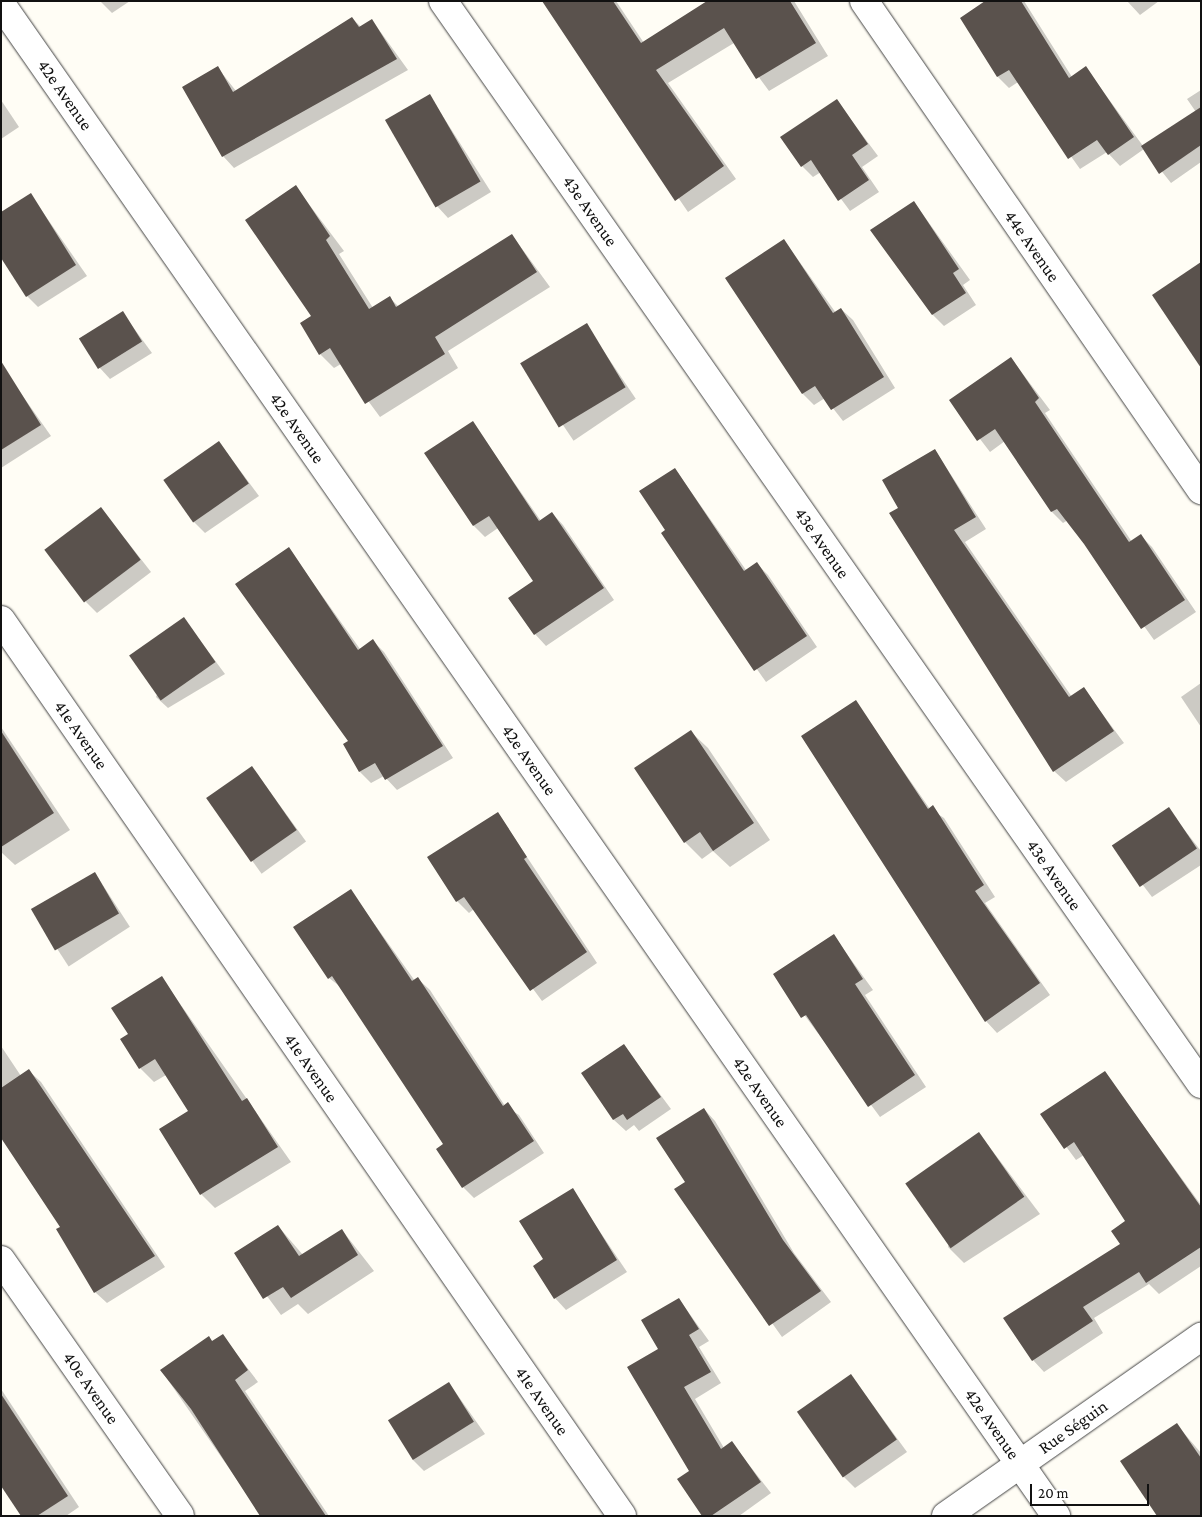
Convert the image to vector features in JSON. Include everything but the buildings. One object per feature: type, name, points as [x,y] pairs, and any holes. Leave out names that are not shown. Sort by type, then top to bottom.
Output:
[{"type":"street","name":"43e Avenue","points":[[444,1],[1201,1084]]},
{"type":"street","name":"44e Avenue","points":[[864,1],[1201,490]]},
{"type":"street","name":"42e Avenue","points":[[1,4],[1056,1516]]},
{"type":"street","name":"41e Avenue","points":[[1,620],[622,1516]]},
{"type":"street","name":"40e Avenue","points":[[1,1260],[180,1516]]},
{"type":"street","name":"Rue Séguin","points":[[946,1516],[1201,1338]]}]
